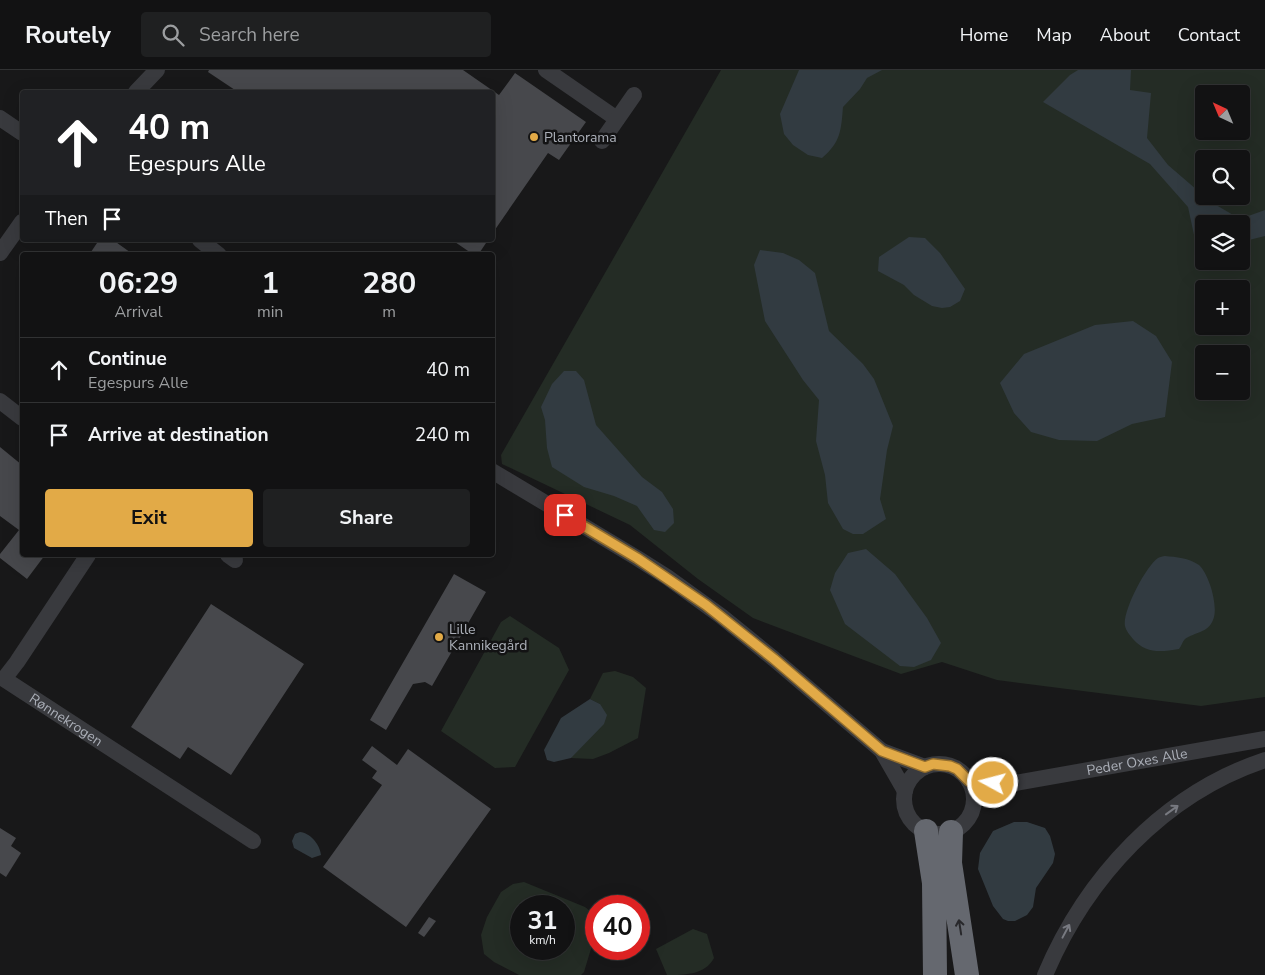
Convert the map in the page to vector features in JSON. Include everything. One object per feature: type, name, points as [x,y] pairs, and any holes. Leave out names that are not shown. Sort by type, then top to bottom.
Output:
[{"type":"highway","points":[[926,832],[934,883],[935,975]]},
{"type":"highway","points":[[951,832],[950,862],[967,975]]},
{"type":"street","points":[[138,90],[156,70]]},
{"type":"street","points":[[148,90],[153,83],[156,70]]},
{"type":"street","points":[[546,70],[617,119]]},
{"type":"street","points":[[602,141],[634,95]]},
{"type":"street","points":[[0,112],[20,121]]},
{"type":"street","points":[[0,118],[20,132]]},
{"type":"street","points":[[2,251],[20,225]]},
{"type":"street","points":[[2,251],[20,234]]},
{"type":"street","points":[[203,242],[215,252]]},
{"type":"street","points":[[0,401],[20,416]]},
{"type":"street","points":[[495,473],[637,558],[690,594],[774,659],[882,751],[905,791]]},
{"type":"street","name":"Rønnekrogen","points":[[87,557],[4,679],[253,842]]},
{"type":"street","name":"Peder Oxes Alle","points":[[969,781],[1009,784],[1265,739]]},
{"type":"street","points":[[882,751],[925,767]]},
{"type":"street","points":[[1045,975],[1068,927],[1085,899],[1119,857],[1144,832],[1196,792],[1226,776],[1265,760]]},
{"type":"street","points":[[933,764],[950,766],[957,769],[969,781],[974,801],[972,811],[960,827],[951,832],[938,834],[926,832],[916,825],[908,815],[904,804],[905,791],[912,777],[925,767],[933,764]]},
{"type":"street","name":"Peder Oxes Alle","points":[[974,801],[1009,784]]},
{"type":"shaded area","points":[[721,70],[1265,70],[1265,697],[1201,706],[997,680],[942,662],[901,674],[753,618],[698,579],[630,525],[502,464],[501,455]]},
{"type":"shaded area","points":[[799,70],[882,70],[867,78],[860,89],[843,107],[839,135],[833,147],[822,158],[808,155],[793,145],[784,134],[780,114]]},
{"type":"shaded area","points":[[1078,70],[1131,70],[1130,90],[1151,93],[1147,138],[1168,165],[1195,188],[1195,205],[1216,205],[1233,215],[1195,215],[1195,239],[1188,207],[1150,164],[1043,102],[1070,75]]},
{"type":"shaded area","points":[[1265,210],[1265,236],[1250,240],[1250,215]]},
{"type":"shaded area","points":[[909,237],[925,238],[940,253],[965,289],[960,301],[950,307],[932,306],[914,295],[904,285],[878,271],[879,257]]},
{"type":"shaded area","points":[[760,250],[783,253],[799,260],[815,273],[829,331],[863,364],[874,379],[893,426],[887,450],[880,499],[886,519],[863,534],[853,534],[843,529],[828,503],[825,475],[816,441],[819,400],[803,380],[765,321],[754,265]]},
{"type":"shaded area","points":[[1133,321],[1156,336],[1172,362],[1165,417],[1132,424],[1097,441],[1059,440],[1031,432],[1014,413],[1000,383],[1024,354],[1095,325]]},
{"type":"shaded area","points":[[564,371],[576,371],[584,380],[596,425],[642,477],[662,492],[673,509],[674,523],[665,532],[654,530],[637,506],[614,496],[584,487],[552,467],[547,448],[545,420],[541,407],[552,384]]},
{"type":"shaded area","points":[[866,549],[895,574],[927,618],[941,643],[931,660],[914,667],[900,666],[845,624],[830,590],[835,573],[848,553]]},
{"type":"shaded area","points":[[1165,556],[1187,559],[1203,569],[1212,591],[1215,614],[1208,627],[1185,639],[1179,649],[1154,651],[1143,647],[1133,639],[1125,626],[1125,619],[1141,579],[1158,558]]},
{"type":"shaded area","points":[[510,616],[559,648],[569,670],[515,767],[495,768],[441,731],[501,622]]},
{"type":"shaded area","points":[[615,671],[633,677],[646,688],[638,738],[593,759],[571,758],[600,704],[590,699],[603,673]]},
{"type":"shaded area","points":[[590,699],[600,704],[607,715],[604,724],[571,758],[554,762],[547,760],[544,750],[561,718]]},
{"type":"shaded area","points":[[1014,822],[1027,822],[1045,828],[1050,836],[1055,854],[1053,863],[1036,888],[1033,907],[1027,915],[1015,921],[1008,921],[1003,919],[993,906],[978,869],[980,853],[993,831]]},
{"type":"shaded area","points":[[300,832],[307,834],[314,840],[319,847],[321,855],[312,858],[294,848],[292,841],[295,834]]},
{"type":"shaded area","points":[[524,882],[556,895],[510,895],[510,960],[575,960],[575,903],[585,907],[585,960],[588,960],[584,972],[581,975],[519,975],[494,962],[484,954],[481,935],[487,917],[501,892],[513,884]]},
{"type":"shaded area","points":[[693,929],[707,934],[714,958],[710,964],[700,971],[667,975],[656,949]]},
{"type":"building","name":"Plantorama","points":[[209,70],[463,70],[492,90],[235,90],[208,72]]},
{"type":"building","name":"Plantorama","points":[[515,73],[586,122],[559,160],[548,153],[495,230],[495,92],[499,95]]},
{"type":"building","points":[[98,242],[116,242],[130,252],[91,252]]},
{"type":"building","points":[[455,242],[487,242],[480,252],[470,252]]},
{"type":"building","points":[[0,447],[20,463],[20,557],[44,557],[27,579],[0,558],[0,554],[19,530],[0,516]]},
{"type":"building","name":"Lille Kannikegård","points":[[454,574],[486,592],[432,686],[425,682],[413,684],[386,730],[370,720]]},
{"type":"building","points":[[211,604],[304,664],[231,775],[188,747],[180,759],[131,727]]},
{"type":"building","points":[[372,746],[397,765],[408,749],[491,809],[406,927],[323,867],[382,785],[372,778],[377,771],[362,760]]},
{"type":"building","points":[[0,828],[16,838],[11,846],[21,853],[6,877],[0,873]]},
{"type":"building","points":[[429,917],[436,921],[424,937],[418,933]]},
{"type":"place","name":"Plantorama","points":[[534,137]]},
{"type":"place","name":"Lille Kannikegård","points":[[439,637]]},
{"type":"route","points":[[565,515],[667,577],[706,605],[774,659],[882,751],[925,767],[933,764],[950,766],[964,774],[969,781],[993,783]]}]
